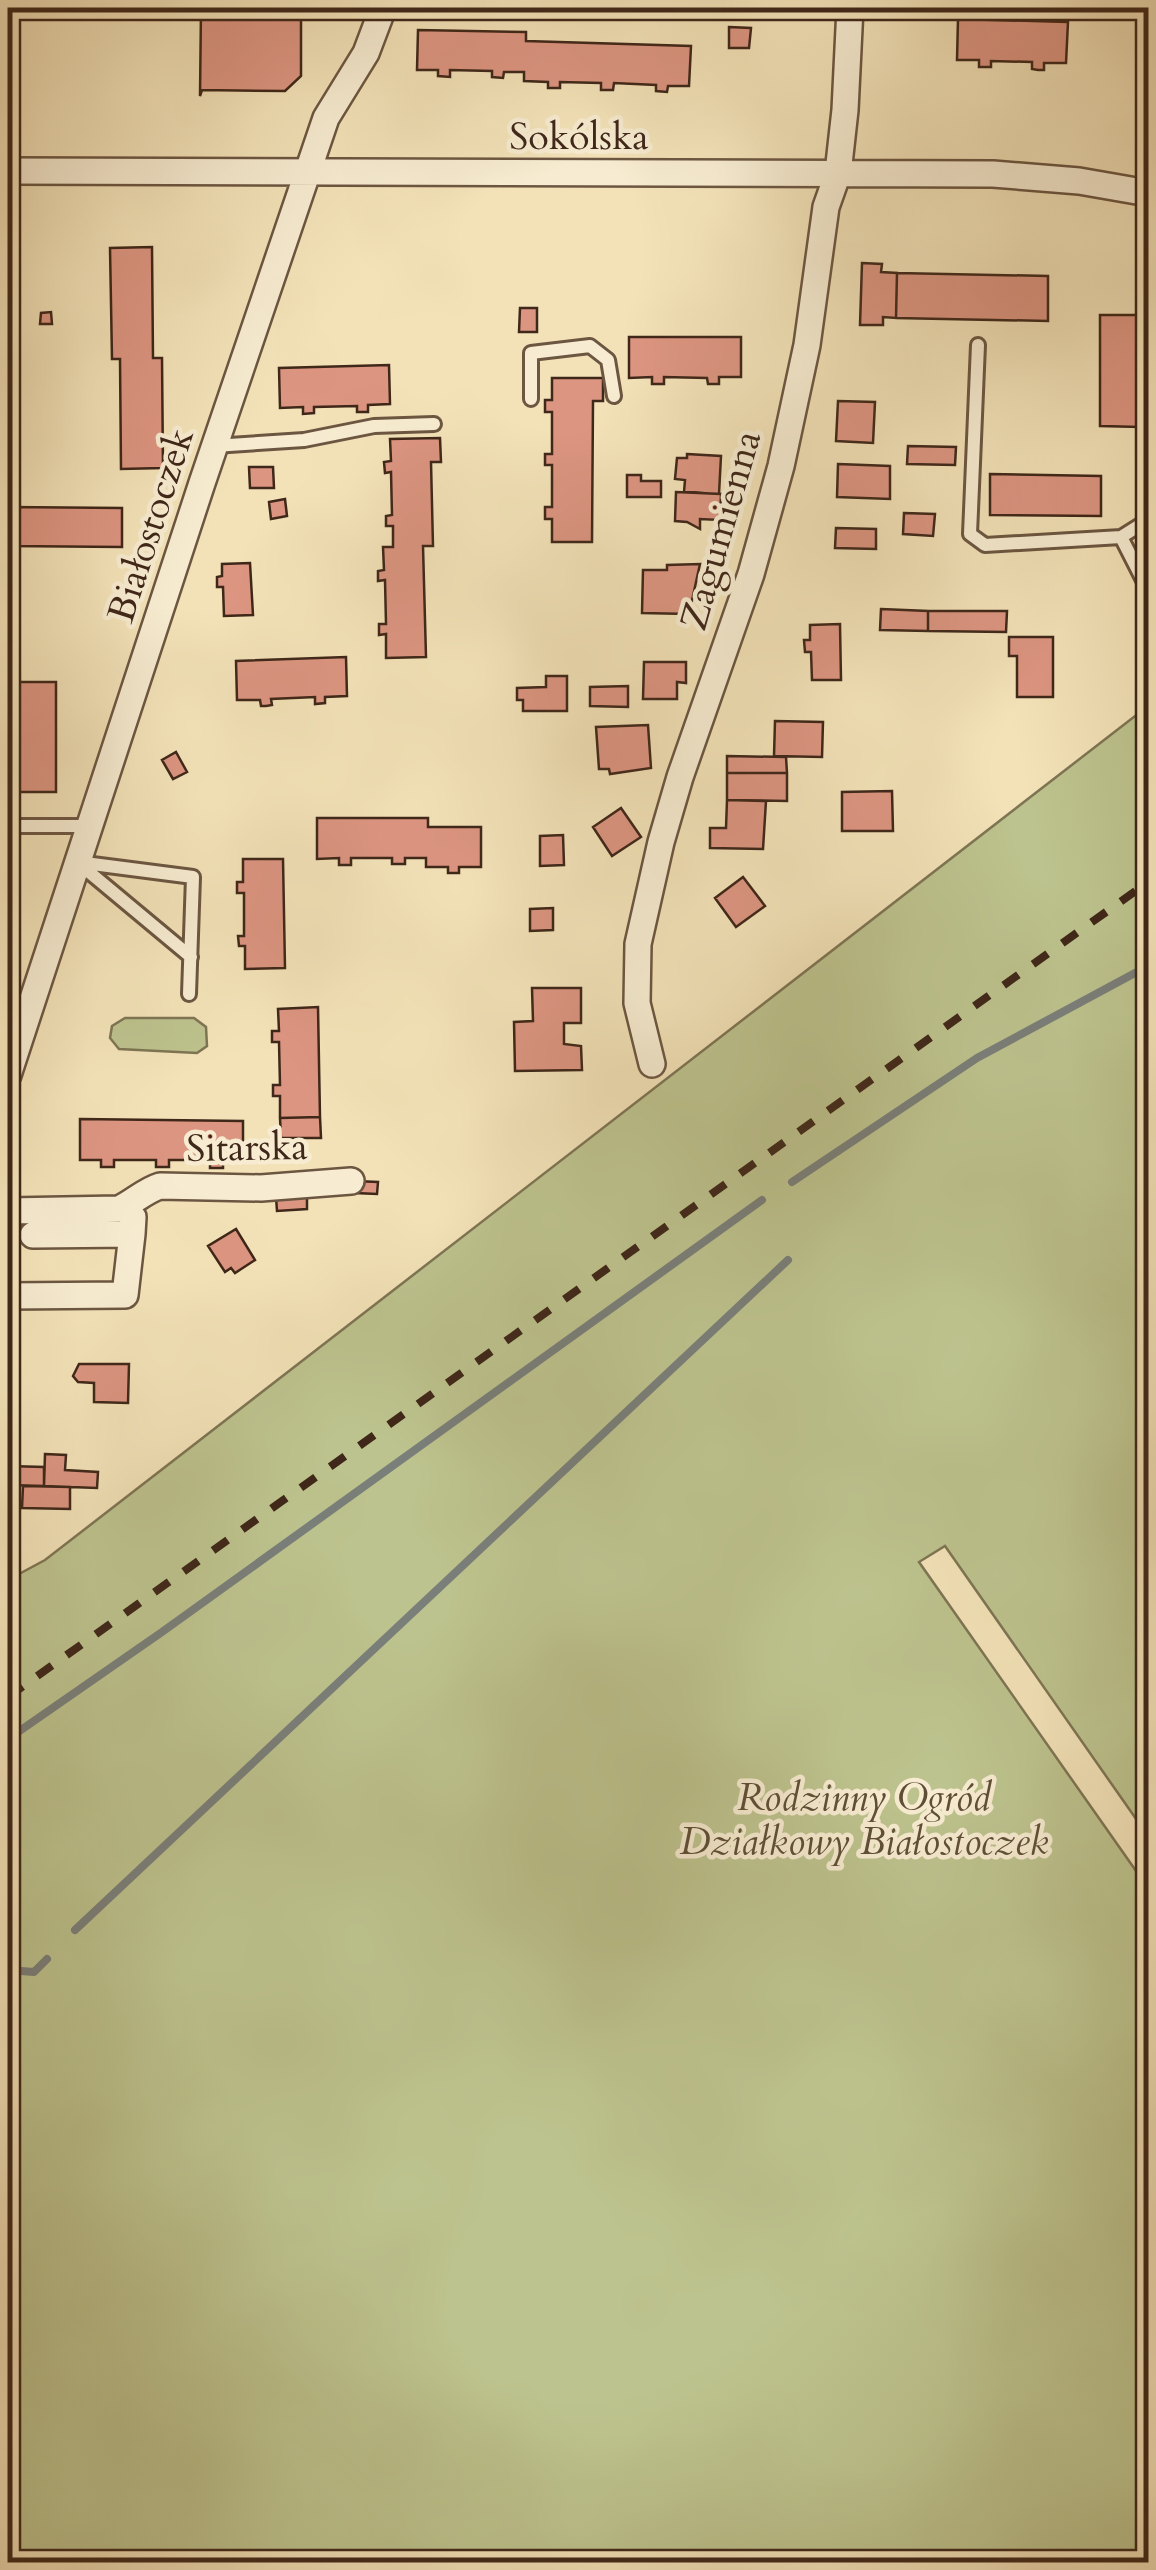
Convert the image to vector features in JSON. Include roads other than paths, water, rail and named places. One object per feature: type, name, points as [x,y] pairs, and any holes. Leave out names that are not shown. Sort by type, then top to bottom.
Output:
[{"type":"street","name":"Białostoczek","points":[[8,1075],[326,118],[366,53],[383,8]]},
{"type":"street","name":"Zagumienna","points":[[652,1064],[637,1003],[638,944],[680,777],[751,574],[782,466],[807,346],[826,207],[838,173],[850,8]]},
{"type":"street","name":"Sokólska","points":[[8,171],[993,174],[1079,181],[1148,193]]},
{"type":"street","name":"Sitarska","points":[[8,1211],[119,1209],[160,1186],[261,1188],[351,1181]]},
{"type":"street","points":[[8,1296],[125,1295],[140,1196]]},
{"type":"street","points":[[34,1235],[132,1234]]},
{"type":"lane","points":[[532,399],[530,353],[590,346],[608,360],[614,396]]},
{"type":"lane","points":[[978,346],[970,534],[985,545],[1120,537],[1148,520]]},
{"type":"lane","points":[[214,446],[304,440],[374,426],[434,424]]},
{"type":"lane","points":[[1120,537],[1148,590]]},
{"type":"lane","points":[[8,826],[88,826]]},
{"type":"lane","points":[[77,862],[191,957]]},
{"type":"lane","points":[[77,862],[194,877],[189,994]]},
{"type":"waterway","points":[[792,1182],[977,1058],[1148,966]]},
{"type":"waterway","points":[[8,1739],[762,1200]]},
{"type":"waterway","points":[[75,1930],[788,1260]]},
{"type":"waterway","points":[[8,1970],[34,1972],[47,1959]]},
{"type":"railway","points":[[8,1697],[1148,882]]},
{"type":"park label","name":"Rodzinny Ogród Działkowy Białostoczek","points":[[864,1819]]}]
